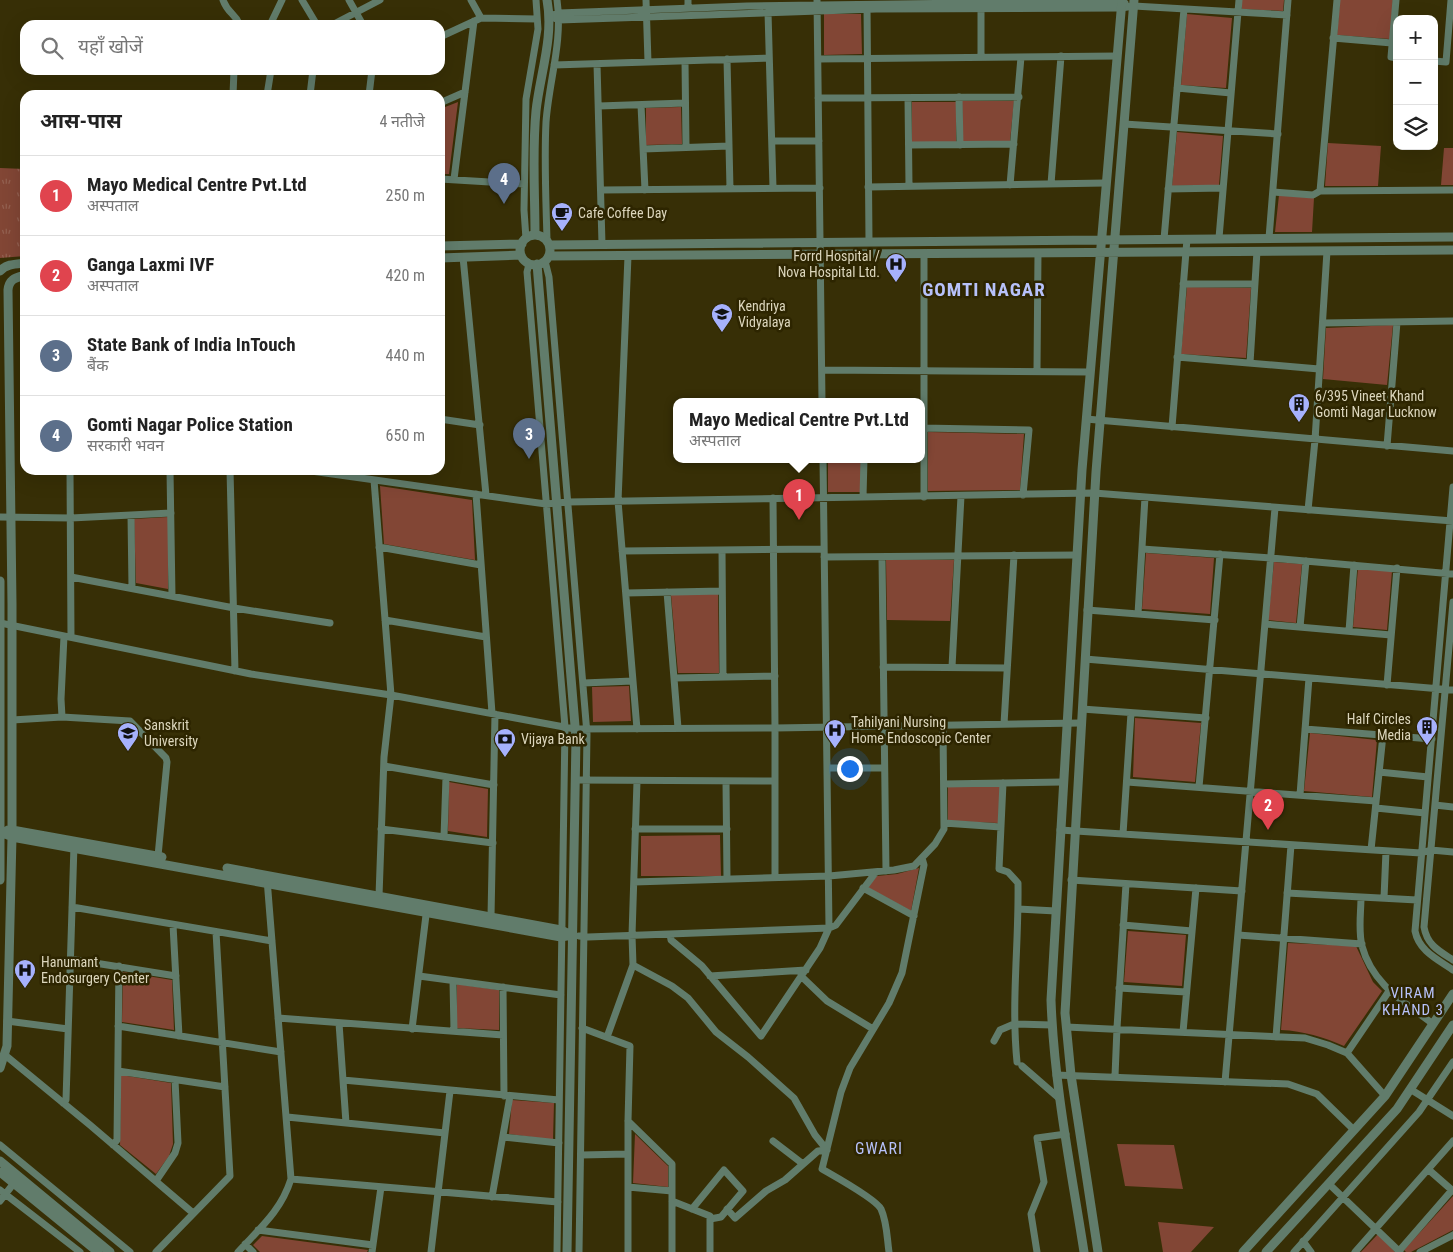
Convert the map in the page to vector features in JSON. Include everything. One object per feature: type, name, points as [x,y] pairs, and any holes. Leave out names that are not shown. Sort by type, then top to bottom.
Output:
[{"type":"street","points":[[223,0],[226,9],[238,20]]},
{"type":"street","points":[[272,20],[282,0]]},
{"type":"street","points":[[302,0],[314,20]]},
{"type":"street","points":[[349,0],[360,20]]},
{"type":"street","points":[[341,20],[380,0]]},
{"type":"street","points":[[454,179],[465,92],[478,20],[471,0]]},
{"type":"street","points":[[521,255],[524,241],[526,99],[538,29],[536,0]]},
{"type":"street","points":[[558,0],[559,16],[546,120],[548,243],[540,261],[526,272],[546,504],[575,780],[567,1252]]},
{"type":"street","points":[[646,0],[648,62]]},
{"type":"street","points":[[688,0],[688,8]]},
{"type":"street","points":[[1219,238],[1239,0]]},
{"type":"street","points":[[1269,238],[1288,0]]},
{"type":"street","points":[[1320,191],[1336,0]]},
{"type":"street","points":[[1393,58],[1391,58],[1396,0]]},
{"type":"street","points":[[1438,61],[1446,62],[1450,46],[1452,0]]},
{"type":"street","points":[[981,4],[1017,1],[1121,3]]},
{"type":"street","points":[[1084,1252],[1056,1075],[1051,1000],[1080,495],[1121,3]]},
{"type":"street","points":[[646,13],[688,8],[817,5],[1134,3],[1184,9],[1287,15]]},
{"type":"street","points":[[1098,1252],[1071,1075],[1066,1027],[1074,831],[1094,493],[1134,3]]},
{"type":"street","points":[[981,4],[981,57]]},
{"type":"street","points":[[536,10],[548,8],[559,16],[768,12],[817,5]]},
{"type":"street","points":[[817,5],[822,398]]},
{"type":"street","points":[[867,5],[869,242]]},
{"type":"street","points":[[535,235],[536,112],[548,31],[548,8]]},
{"type":"street","points":[[1164,239],[1184,9]]},
{"type":"street","points":[[768,12],[774,188]]},
{"type":"street","points":[[445,35],[478,20],[537,19]]},
{"type":"street","points":[[1333,38],[1392,43]]},
{"type":"street","points":[[1010,185],[1021,56]]},
{"type":"street","points":[[1051,184],[1061,56]]},
{"type":"street","points":[[818,59],[1116,56]]},
{"type":"street","points":[[554,65],[769,58]]},
{"type":"street","points":[[727,59],[730,189]]},
{"type":"street","points":[[685,61],[686,147]]},
{"type":"street","points":[[597,64],[602,244]]},
{"type":"street","points":[[233,90],[234,75]]},
{"type":"street","points":[[268,90],[270,75]]},
{"type":"street","points":[[311,90],[312,75]]},
{"type":"street","points":[[370,90],[371,75]]},
{"type":"street","points":[[1177,88],[1231,93]]},
{"type":"street","points":[[445,101],[465,92]]},
{"type":"street","points":[[818,98],[1019,97]]},
{"type":"street","points":[[908,98],[909,186]]},
{"type":"street","points":[[959,98],[960,145]]},
{"type":"street","points":[[599,106],[685,103]]},
{"type":"street","points":[[641,105],[645,190]]},
{"type":"street","points":[[1124,124],[1278,134]]},
{"type":"street","points":[[772,141],[819,141]]},
{"type":"street","points":[[909,145],[1014,144]]},
{"type":"street","points":[[643,149],[729,146]]},
{"type":"street","points":[[445,179],[524,184]]},
{"type":"street","points":[[868,187],[1105,183]]},
{"type":"street","points":[[602,190],[820,188]]},
{"type":"street","points":[[1168,188],[1223,188]]},
{"type":"street","points":[[1273,192],[1313,195],[1320,191],[1453,190]]},
{"type":"street","points":[[445,246],[524,241],[535,235]]},
{"type":"street","points":[[535,235],[548,243],[602,244],[1453,237]]},
{"type":"street","points":[[1172,427],[1186,238]]},
{"type":"street","points":[[445,258],[521,255],[540,261],[628,256],[1453,250]]},
{"type":"street","points":[[1250,363],[1257,251]]},
{"type":"street","points":[[1308,510],[1315,440],[1327,251]]},
{"type":"street","points":[[924,253],[924,398]]},
{"type":"street","points":[[1037,372],[1038,253]]},
{"type":"street","points":[[628,256],[618,501],[637,729]]},
{"type":"street","points":[[463,257],[486,496]]},
{"type":"street","points":[[540,261],[549,278],[587,729],[579,1252]]},
{"type":"street","points":[[540,261],[570,728],[560,996],[557,1252]]},
{"type":"street","points":[[0,271],[2,268],[12,264],[20,263]]},
{"type":"street","points":[[0,1068],[4,1055],[7,1021],[3,978],[12,833],[9,283],[11,280],[20,277]]},
{"type":"street","points":[[1183,284],[1255,284]]},
{"type":"street","points":[[1322,323],[1453,321]]},
{"type":"street","points":[[1387,446],[1397,322]]},
{"type":"street","points":[[1177,357],[1320,369]]},
{"type":"street","points":[[822,370],[1090,372]]},
{"type":"street","points":[[445,420],[480,425]]},
{"type":"street","points":[[1086,420],[1453,451]]},
{"type":"street","points":[[925,428],[1029,430],[1023,495]]},
{"type":"street","points":[[670,934],[671,940],[702,966],[761,1036],[820,948],[829,928],[823,463]]},
{"type":"street","points":[[863,497],[864,463]]},
{"type":"street","points":[[924,463],[924,496]]},
{"type":"street","points":[[62,717],[61,699],[71,577],[70,475]]},
{"type":"street","points":[[170,475],[172,596]]},
{"type":"street","points":[[230,475],[235,671]]},
{"type":"street","points":[[359,475],[374,480],[546,504],[773,498],[1080,495],[1094,493],[1452,521]]},
{"type":"street","points":[[374,480],[391,695],[384,766],[379,896]]},
{"type":"street","points":[[1453,486],[1450,574],[1436,689],[1415,931],[1417,941],[1427,953],[1453,970]]},
{"type":"street","points":[[476,494],[486,637],[494,714],[491,917]]},
{"type":"street","points":[[952,667],[961,496]]},
{"type":"street","points":[[1138,614],[1145,497]]},
{"type":"street","points":[[773,498],[776,728],[775,877]]},
{"type":"street","points":[[1225,1082],[1275,508]]},
{"type":"street","points":[[0,517],[70,518],[171,513]]},
{"type":"street","points":[[131,515],[132,588]]},
{"type":"street","points":[[379,547],[481,565]]},
{"type":"street","points":[[622,550],[824,549]]},
{"type":"street","points":[[1142,549],[1397,568],[1450,574]]},
{"type":"street","points":[[722,550],[723,677]]},
{"type":"street","points":[[1199,788],[1220,554]]},
{"type":"street","points":[[1004,724],[1014,555]]},
{"type":"street","points":[[824,557],[1076,555]]},
{"type":"street","points":[[882,556],[886,871]]},
{"type":"street","points":[[1300,627],[1306,561]]},
{"type":"street","points":[[1349,631],[1354,565]]},
{"type":"street","points":[[1387,685],[1397,568]]},
{"type":"street","points":[[71,577],[234,608],[330,623]]},
{"type":"street","points":[[0,580],[0,880]]},
{"type":"street","points":[[626,593],[722,591]]},
{"type":"street","points":[[667,592],[678,728]]},
{"type":"street","points":[[1453,602],[1450,690],[1430,850],[1424,928],[1431,944],[1453,960]]},
{"type":"street","points":[[1088,610],[1215,620]]},
{"type":"street","points":[[385,620],[486,637]]},
{"type":"street","points":[[0,623],[235,671],[391,695],[570,728],[776,728],[1081,722]]},
{"type":"street","points":[[1265,624],[1391,635]]},
{"type":"street","points":[[1085,659],[1450,690]]},
{"type":"street","points":[[883,667],[1007,668]]},
{"type":"street","points":[[674,678],[775,676]]},
{"type":"street","points":[[1300,795],[1310,678]]},
{"type":"street","points":[[583,683],[633,681]]},
{"type":"street","points":[[1082,709],[1206,718]]},
{"type":"street","points":[[1124,834],[1131,712]]},
{"type":"street","points":[[12,720],[62,717],[130,720],[166,758],[167,762],[158,856]]},
{"type":"street","points":[[634,882],[829,876],[886,871],[914,866],[935,844],[944,829],[943,725]]},
{"type":"street","points":[[1305,729],[1432,739]]},
{"type":"street","points":[[1372,850],[1383,735]]},
{"type":"street","points":[[384,766],[494,785]]},
{"type":"street","points":[[827,768],[884,768]]},
{"type":"street","points":[[1379,772],[1428,777]]},
{"type":"street","points":[[444,837],[446,777]]},
{"type":"street","points":[[575,780],[775,781]]},
{"type":"street","points":[[607,1037],[633,965],[632,935],[637,781]]},
{"type":"street","points":[[726,781],[727,879]]},
{"type":"street","points":[[944,784],[1063,782]]},
{"type":"street","points":[[1127,782],[1300,795],[1425,813]]},
{"type":"street","points":[[1003,783],[999,869],[1008,872],[1018,883],[1014,1024],[1019,1064],[1060,1099]]},
{"type":"street","points":[[1435,806],[1453,807]]},
{"type":"street","points":[[944,823],[1001,826]]},
{"type":"street","points":[[381,829],[493,843]]},
{"type":"street","points":[[635,829],[726,829]]},
{"type":"street","points":[[1060,830],[1421,853],[1430,850],[1453,852]]},
{"type":"street","points":[[1,832],[562,934],[583,936],[829,928],[836,925],[876,872]]},
{"type":"street","points":[[74,844],[158,856],[267,879],[379,896],[426,908],[491,917],[562,934]]},
{"type":"street","points":[[63,1103],[66,1100],[74,844]]},
{"type":"street","points":[[1276,1037],[1291,845]]},
{"type":"street","points":[[1384,898],[1386,851]]},
{"type":"street","points":[[889,1252],[880,1208],[872,1200],[822,1169],[841,1092],[850,1068],[888,1003],[902,973],[924,864],[922,858]]},
{"type":"street","points":[[238,1252],[276,1211],[291,1179],[267,879]]},
{"type":"street","points":[[1072,880],[1242,891]]},
{"type":"street","points":[[1115,1076],[1116,1028],[1126,884]]},
{"type":"street","points":[[863,888],[914,916]]},
{"type":"street","points":[[1183,1032],[1196,888]]},
{"type":"street","points":[[1287,893],[1417,900]]},
{"type":"street","points":[[1361,897],[1360,929],[1362,944],[1375,975],[1389,991],[1433,1024]]},
{"type":"street","points":[[72,907],[272,941]]},
{"type":"street","points":[[412,1028],[426,908]]},
{"type":"street","points":[[1018,909],[1056,911]]},
{"type":"street","points":[[173,924],[179,1036]]},
{"type":"street","points":[[1124,925],[1192,931]]},
{"type":"street","points":[[156,1252],[230,1176],[216,932]]},
{"type":"street","points":[[1238,935],[1362,944]]},
{"type":"street","points":[[70,959],[176,976]]},
{"type":"street","points":[[633,965],[672,986],[688,998],[716,1032],[748,1057],[794,1098],[815,1135],[827,1150]]},
{"type":"street","points":[[113,1145],[117,1140],[119,966]]},
{"type":"street","points":[[803,973],[827,1001],[873,1029]]},
{"type":"street","points":[[710,976],[803,973]]},
{"type":"street","points":[[418,976],[560,996]]},
{"type":"street","points":[[453,981],[454,1031]]},
{"type":"street","points":[[492,1196],[503,1137],[507,1096],[503,1035],[503,988]]},
{"type":"street","points":[[1119,988],[1186,992]]},
{"type":"street","points":[[1347,1053],[1389,991]]},
{"type":"street","points":[[1243,1252],[1385,1096],[1453,994]]},
{"type":"street","points":[[278,1018],[503,1035]]},
{"type":"street","points":[[7,1021],[68,1029]]},
{"type":"street","points":[[339,1023],[346,1123]]},
{"type":"street","points":[[994,1041],[1000,1030],[1014,1024],[1052,1025]]},
{"type":"street","points":[[1266,1252],[1397,1110],[1453,1025]]},
{"type":"street","points":[[118,1026],[281,1052]]},
{"type":"street","points":[[1066,1027],[1305,1038],[1347,1053],[1385,1096]]},
{"type":"street","points":[[582,1028],[630,1046],[628,1252]]},
{"type":"street","points":[[4,1055],[193,1213]]},
{"type":"street","points":[[1294,1252],[1419,1112],[1453,1062]]},
{"type":"street","points":[[118,1071],[225,1087]]},
{"type":"street","points":[[1056,1075],[1288,1084],[1317,1094],[1354,1130]]},
{"type":"street","points":[[156,1181],[175,1153],[178,1144],[175,1080]]},
{"type":"street","points":[[343,1080],[559,1100]]},
{"type":"street","points":[[1410,1089],[1453,1116]]},
{"type":"street","points":[[437,1252],[431,1252],[450,1091]]},
{"type":"street","points":[[286,1117],[445,1132]]},
{"type":"street","points":[[628,1121],[672,1164],[672,1252]]},
{"type":"street","points":[[1037,1252],[1031,1214],[1044,1182],[1037,1138],[1066,1134]]},
{"type":"street","points":[[503,1137],[559,1142]]},
{"type":"street","points":[[772,1141],[803,1164]]},
{"type":"street","points":[[0,1145],[130,1252]]},
{"type":"street","points":[[1355,1252],[1452,1145]]},
{"type":"street","points":[[727,1209],[735,1218],[766,1191],[785,1180],[818,1151],[827,1150]]},
{"type":"street","points":[[581,1155],[628,1154]]},
{"type":"street","points":[[0,1160],[102,1250]]},
{"type":"street","points":[[692,1209],[724,1170],[743,1191],[721,1217],[710,1219]]},
{"type":"street","points":[[1329,1184],[1400,1251],[1452,1191],[1429,1170]]},
{"type":"street","points":[[0,1172],[102,1250]]},
{"type":"street","points":[[291,1179],[558,1202]]},
{"type":"street","points":[[0,1201],[3,1192],[14,1183]]},
{"type":"street","points":[[258,1230],[372,1248],[381,1187]]},
{"type":"street","points":[[628,1187],[672,1191]]},
{"type":"street","points":[[3,1192],[80,1252]]},
{"type":"street","points":[[672,1201],[710,1216],[710,1252]]},
{"type":"street","points":[[1420,1252],[1453,1235]]},
{"type":"street","points":[[1303,1241],[1311,1252]]},
{"type":"street","points":[[245,1244],[253,1252]]},
{"type":"green space","points":[[1242,0],[1284,0],[1283,11],[1242,9]]},
{"type":"green space","points":[[1340,0],[1393,0],[1390,39],[1337,35]]},
{"type":"green space","points":[[824,14],[861,14],[862,54],[824,55]]},
{"type":"green space","points":[[1187,14],[1232,18],[1226,88],[1181,85]]},
{"type":"green space","points":[[962,101],[1014,101],[1010,141],[963,141]]},
{"type":"green space","points":[[458,102],[449,174],[445,174],[445,107]]},
{"type":"green space","points":[[912,102],[956,102],[956,142],[912,142]]},
{"type":"green space","points":[[681,107],[682,144],[646,145],[646,108]]},
{"type":"green space","points":[[1177,132],[1223,136],[1219,185],[1172,186]]},
{"type":"green space","points":[[1328,143],[1381,146],[1378,186],[1325,186]]},
{"type":"green space","points":[[1444,148],[1453,148],[1453,185],[1441,185]]},
{"type":"green space","points":[[0,168],[20,169],[20,256],[0,258]]},
{"type":"green space","points":[[1279,195],[1314,198],[1312,232],[1275,232]]},
{"type":"green space","points":[[1187,287],[1251,288],[1246,358],[1181,354]]},
{"type":"green space","points":[[1393,325],[1387,385],[1323,379],[1326,328]]},
{"type":"green space","points":[[928,432],[1024,434],[1020,490],[928,491]]},
{"type":"green space","points":[[828,463],[863,463],[863,492],[828,492]]},
{"type":"green space","points":[[380,486],[472,500],[475,560],[384,544]]},
{"type":"green space","points":[[168,517],[168,589],[136,583],[134,519]]},
{"type":"green space","points":[[1146,553],[1214,558],[1210,614],[1142,609]]},
{"type":"green space","points":[[886,559],[954,560],[950,621],[887,620]]},
{"type":"green space","points":[[1274,562],[1302,564],[1296,623],[1268,620]]},
{"type":"green space","points":[[1358,568],[1392,571],[1387,630],[1353,627]]},
{"type":"green space","points":[[718,593],[719,673],[678,673],[671,595]]},
{"type":"green space","points":[[629,686],[631,721],[593,722],[592,687]]},
{"type":"green space","points":[[1135,718],[1201,723],[1195,782],[1133,777]]},
{"type":"green space","points":[[1310,733],[1377,740],[1372,797],[1304,791]]},
{"type":"green space","points":[[449,782],[488,789],[487,837],[448,831]]},
{"type":"green space","points":[[948,787],[1001,787],[998,823],[948,821]]},
{"type":"green space","points":[[720,835],[721,876],[641,876],[641,836]]},
{"type":"green space","points":[[919,868],[911,911],[867,887],[877,876],[897,874]]},
{"type":"green space","points":[[1128,931],[1186,935],[1182,986],[1124,982]]},
{"type":"green space","points":[[1288,943],[1356,946],[1373,982],[1382,991],[1344,1046],[1313,1035],[1281,1030]]},
{"type":"green space","points":[[123,972],[172,980],[174,1030],[122,1022]]},
{"type":"green space","points":[[457,984],[499,990],[499,1030],[457,1028]]},
{"type":"green space","points":[[121,1075],[171,1083],[173,1144],[169,1156],[156,1174],[120,1145]]},
{"type":"green space","points":[[512,1100],[554,1103],[553,1140],[509,1134]]},
{"type":"green space","points":[[635,1134],[668,1166],[668,1187],[633,1183]]},
{"type":"green space","points":[[1117,1144],[1174,1145],[1183,1189],[1125,1186]]},
{"type":"green space","points":[[1453,1196],[1453,1230],[1411,1252],[1406,1252],[1404,1250]]},
{"type":"green space","points":[[1158,1222],[1214,1227],[1191,1252],[1163,1252]]},
{"type":"green space","points":[[1378,1234],[1395,1252],[1361,1252]]},
{"type":"green space","points":[[262,1236],[368,1250],[367,1252],[260,1252],[253,1245]]},
{"type":"place","name":"Gomti Nagar Police Station","points":[[504,204]]},
{"type":"place","name":"Cafe Coffee Day","points":[[562,232]]},
{"type":"place","name":"Forrd Hospital / Nova Hospital Ltd.","points":[[896,283]]},
{"type":"place","name":"Kendriya Vidyalaya","points":[[722,333]]},
{"type":"place","name":"6/395 Vineet Khand Gomti Nagar Lucknow","points":[[1299,423]]},
{"type":"place","name":"State Bank of India InTouch","points":[[529,459]]},
{"type":"place","name":"Mayo Medical Centre Pvt.Ltd","points":[[799,520]]},
{"type":"place","name":"Half Circles Media","points":[[1427,746]]},
{"type":"place","name":"Tahilyani Nursing Home Endoscopic Center","points":[[835,749]]},
{"type":"place","name":"Sanskrit University","points":[[128,752]]},
{"type":"place","name":"Vijaya Bank","points":[[505,758]]},
{"type":"place","name":"Ganga Laxmi IVF","points":[[1268,830]]},
{"type":"place","name":"Hanumant Endosurgery Center","points":[[25,989]]},
{"type":"district","name":"GOMTI NAGAR","points":[[984,289]]},
{"type":"district","name":"VIRAM KHAND 3","points":[[1413,1002]]},
{"type":"district","name":"GWARI","points":[[879,1148]]}]
